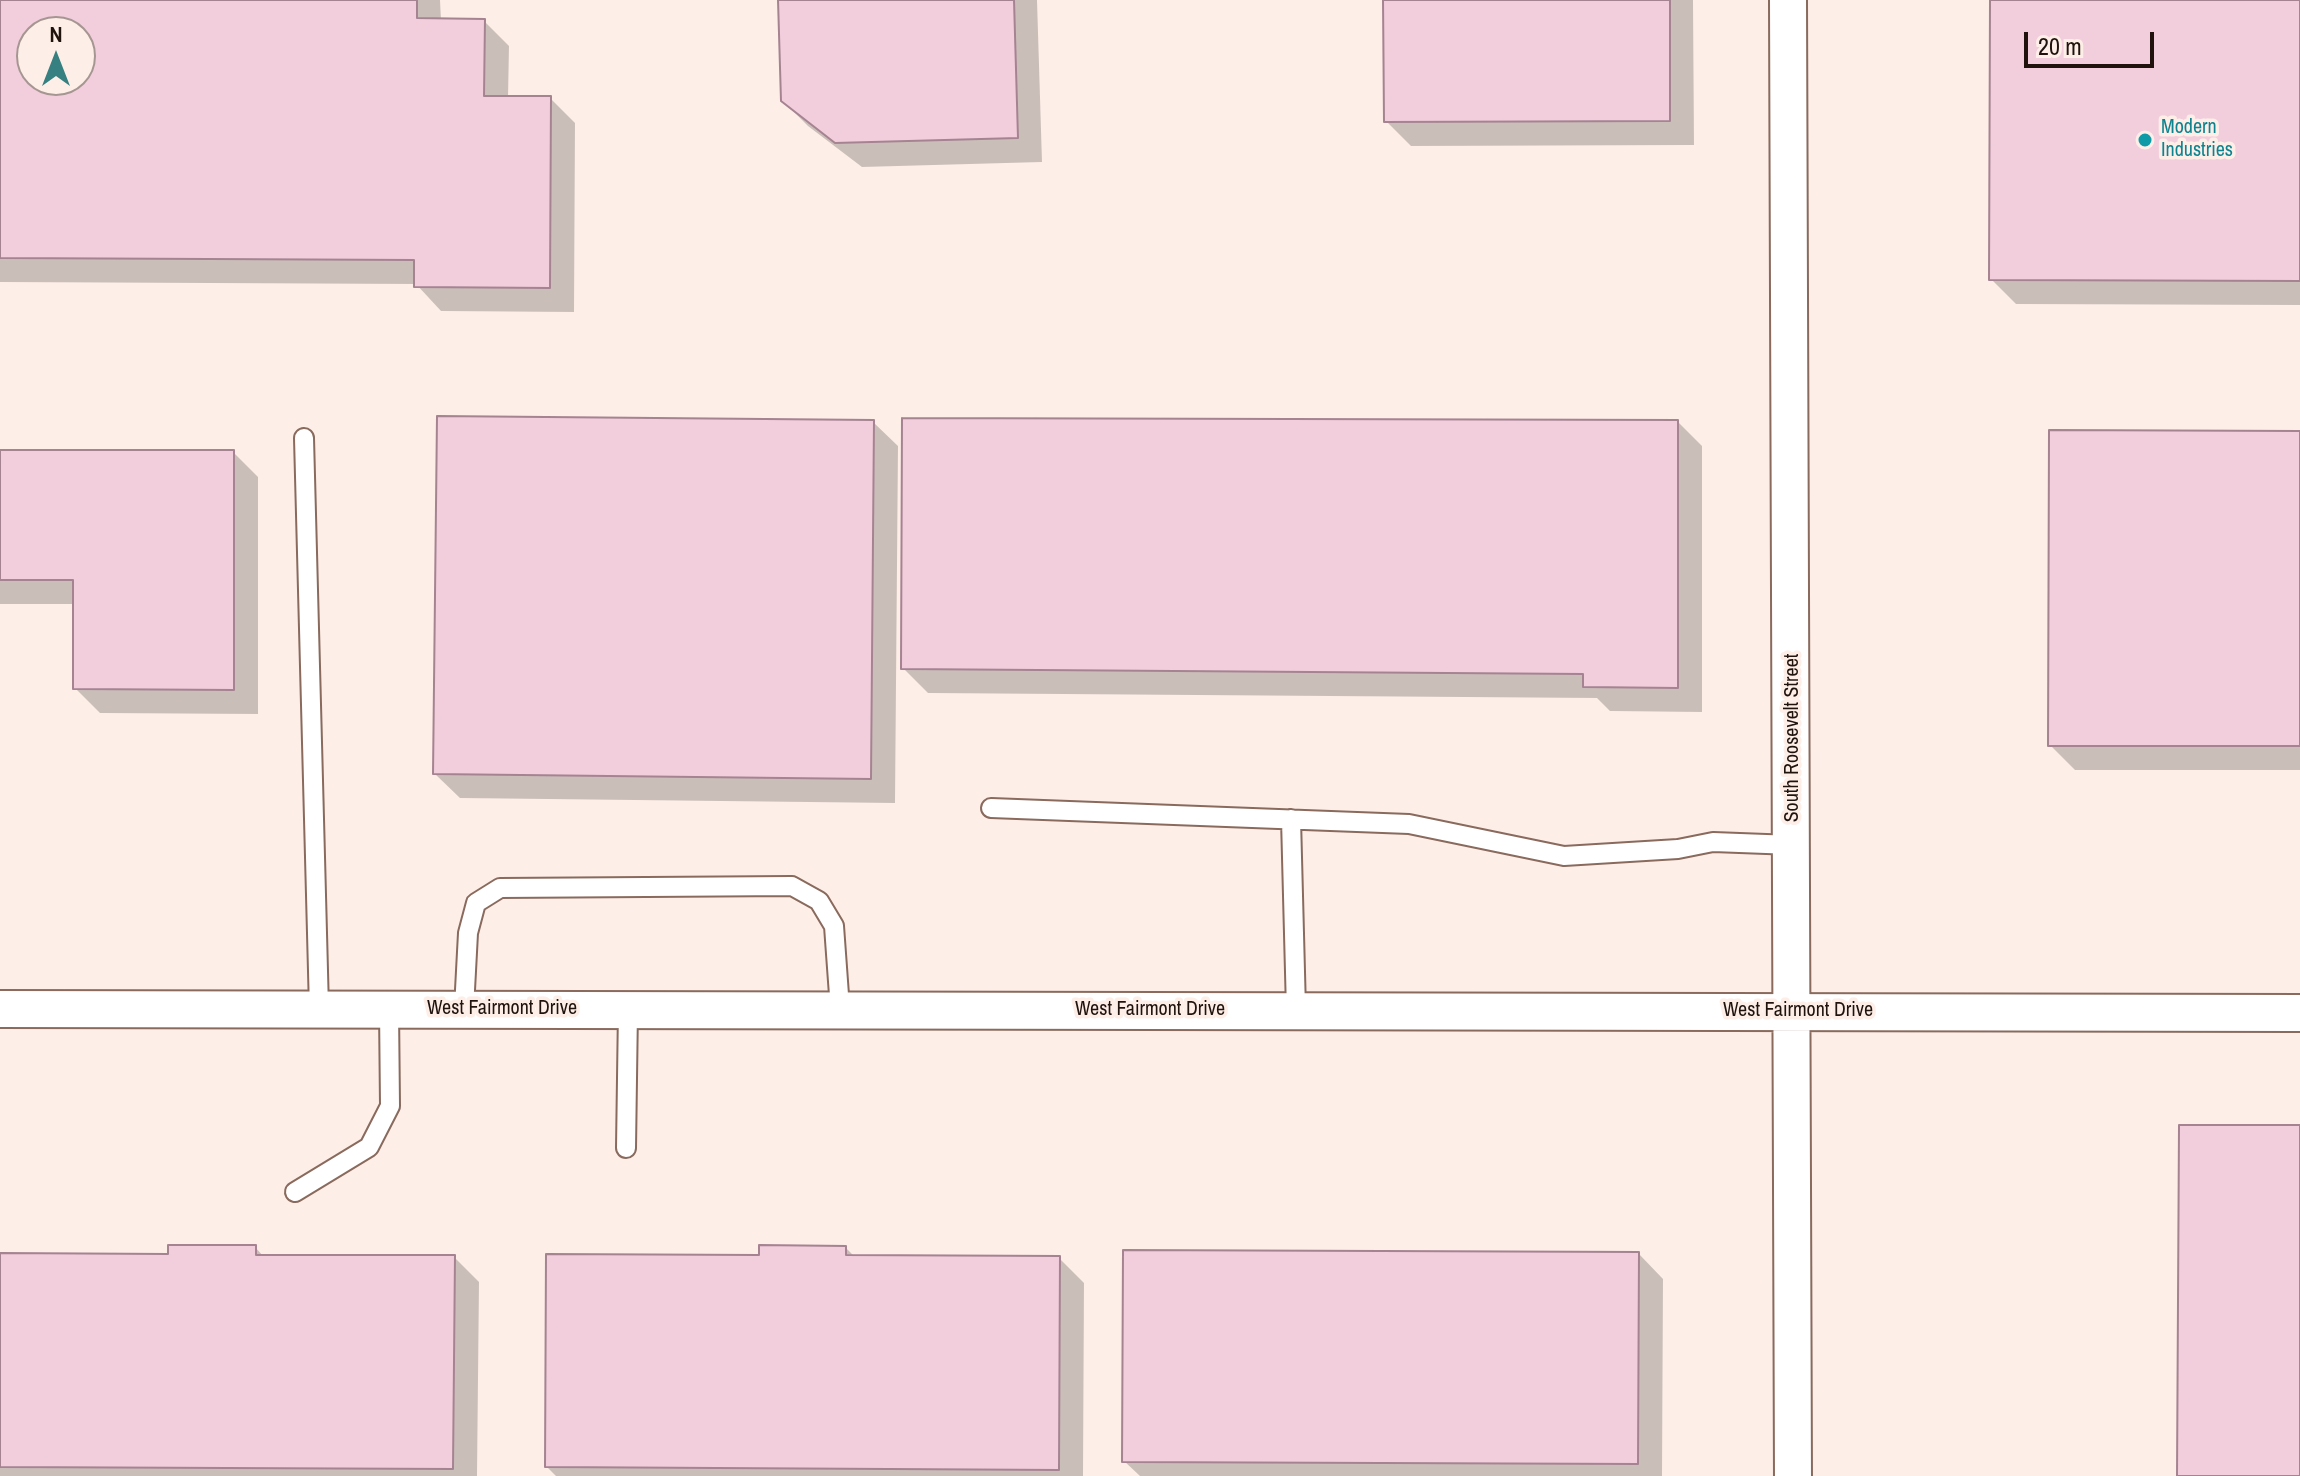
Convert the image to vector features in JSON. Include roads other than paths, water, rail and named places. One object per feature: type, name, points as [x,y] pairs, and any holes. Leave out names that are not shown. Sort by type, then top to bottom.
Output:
[{"type":"street","name":"South Roosevelt Street","points":[[1788,0],[1794,1011],[1793,1476]]},
{"type":"street","name":"West Fairmont Drive","points":[[0,1009],[2300,1013]]},
{"type":"lane","points":[[304,438],[319,1009]]},
{"type":"lane","points":[[991,808],[1409,824],[1564,856],[1678,849],[1713,842],[1793,845]]},
{"type":"lane","points":[[1291,819],[1296,1010]]},
{"type":"lane","points":[[464,1009],[468,933],[476,903],[500,888],[792,886],[819,901],[834,926],[840,1009]]},
{"type":"lane","points":[[295,1192],[369,1147],[390,1106],[389,1009]]},
{"type":"lane","points":[[626,1148],[628,1009]]},
{"type":"place","name":"Modern Industries","points":[[2145,140]]}]
